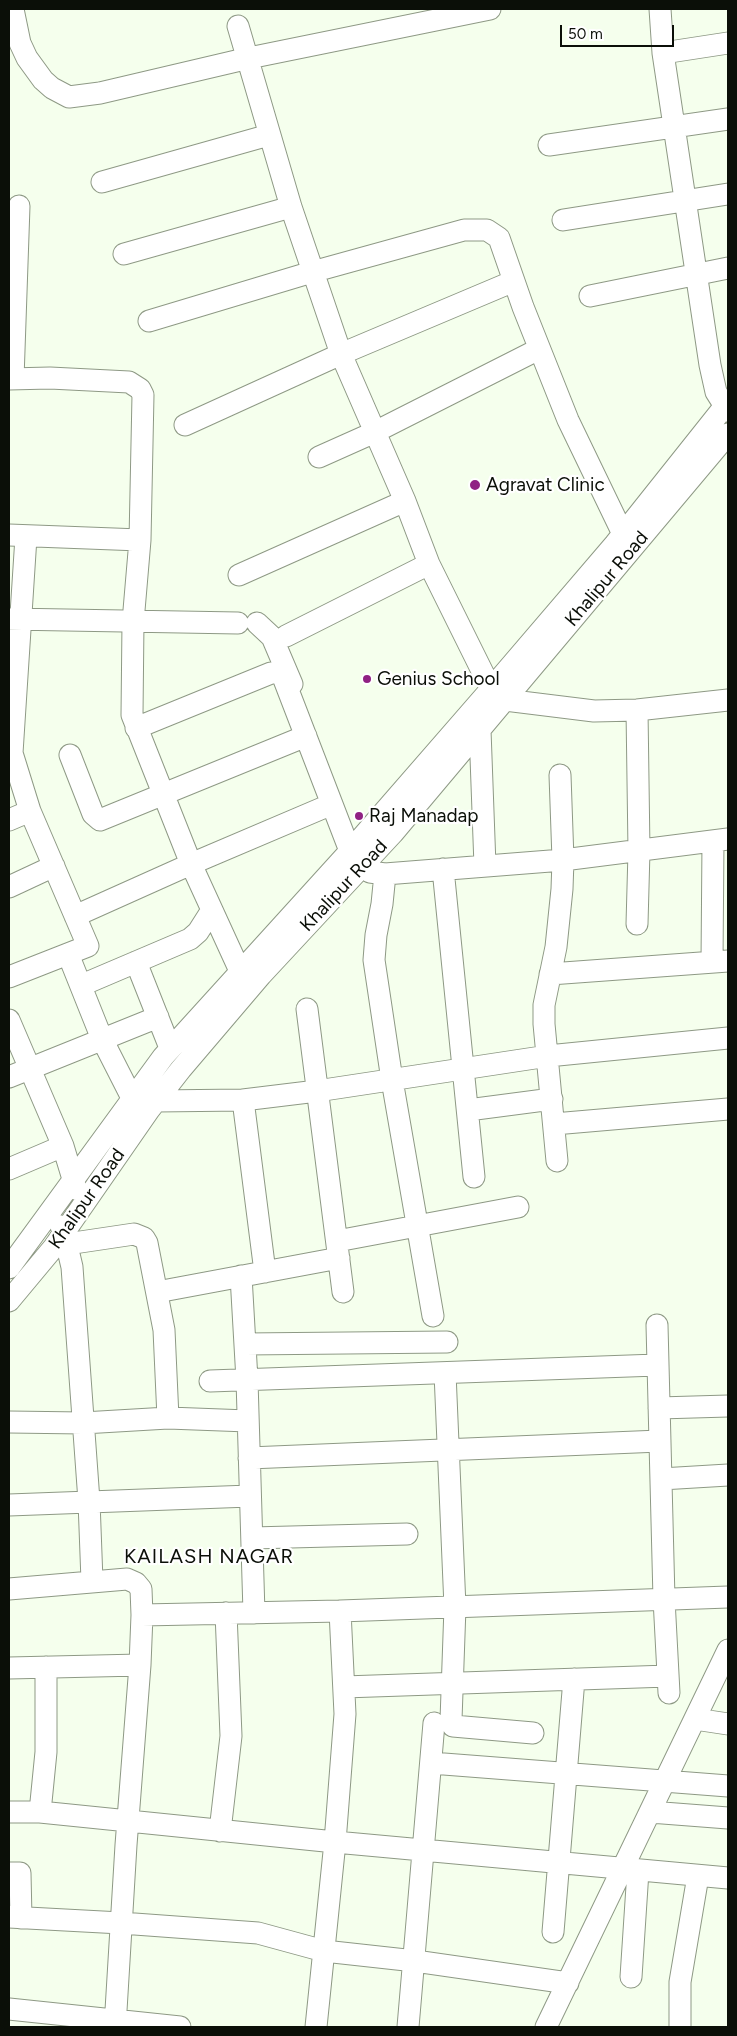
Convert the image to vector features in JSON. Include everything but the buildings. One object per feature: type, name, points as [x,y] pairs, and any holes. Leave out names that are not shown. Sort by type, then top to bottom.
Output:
[{"type":"street","points":[[14,9],[13,30],[27,58],[43,80],[52,88],[69,97],[100,93],[427,15],[490,9]]},
{"type":"street","points":[[660,9],[663,53],[696,274],[716,392],[727,406]]},
{"type":"street","points":[[238,26],[249,58],[269,135],[291,207],[341,354],[405,501],[429,564],[498,695],[594,711],[637,710],[728,700]]},
{"type":"street","points":[[663,53],[728,43]]},
{"type":"street","points":[[549,145],[728,119]]},
{"type":"street","points":[[102,182],[269,135]]},
{"type":"street","points":[[563,220],[728,194]]},
{"type":"street","points":[[19,206],[11,379],[50,378],[129,382],[140,389],[144,405],[140,540],[133,622],[132,715],[191,864],[244,980]]},
{"type":"street","points":[[124,254],[291,207]]},
{"type":"street","points":[[149,322],[312,272],[464,230],[477,228],[487,230],[499,238],[539,349],[568,420],[623,534]]},
{"type":"street","points":[[590,296],[728,268]]},
{"type":"street","points":[[185,425],[341,354],[514,280]]},
{"type":"street","points":[[319,457],[375,432],[539,349]]},
{"type":"street","name":"Khalipur Road","points":[[13,1259],[53,1209],[170,1048],[360,870],[480,730],[498,695],[623,534],[727,406]]},
{"type":"street","name":"Khalipur Road","points":[[9,1301],[54,1248],[66,1238],[82,1208],[156,1101],[244,980],[348,853],[498,695],[728,434]]},
{"type":"street","points":[[239,575],[405,501]]},
{"type":"street","points":[[9,977],[88,946],[30,811],[12,753],[17,536],[140,540]]},
{"type":"street","points":[[286,636],[429,564]]},
{"type":"street","points":[[15,619],[247,623],[272,637],[348,853],[360,870],[385,874],[563,860],[721,840],[720,962],[550,974]]},
{"type":"street","points":[[136,728],[276,672],[280,673],[284,677],[332,804],[348,853]]},
{"type":"street","points":[[637,710],[639,850],[637,924]]},
{"type":"street","points":[[480,730],[485,866]]},
{"type":"street","points":[[70,755],[94,814],[98,818],[104,819],[163,793],[306,736]]},
{"type":"street","points":[[557,1161],[544,1024],[544,1004],[559,923],[563,860],[560,775]]},
{"type":"street","points":[[75,916],[332,804]]},
{"type":"street","points":[[9,820],[30,811]]},
{"type":"street","points":[[9,887],[54,866]]},
{"type":"street","points":[[443,869],[474,1177]]},
{"type":"street","points":[[385,874],[374,960],[392,1080],[433,1316]]},
{"type":"street","points":[[82,985],[190,939],[198,932],[212,910]]},
{"type":"street","points":[[68,954],[102,1038],[132,1098],[156,1101],[243,1100],[317,1091],[548,1056],[728,1038]]},
{"type":"street","points":[[136,962],[170,1048]]},
{"type":"street","points":[[307,1009],[344,1292]]},
{"type":"street","points":[[9,1077],[158,1017]]},
{"type":"street","points":[[9,1020],[63,1146],[82,1208]]},
{"type":"street","points":[[468,1110],[552,1099]]},
{"type":"street","points":[[243,1100],[265,1272]]},
{"type":"street","points":[[554,1124],[728,1109]]},
{"type":"street","points":[[9,1169],[63,1146]]},
{"type":"street","points":[[157,1292],[265,1272],[417,1226],[518,1207]]},
{"type":"street","points":[[53,1209],[66,1238],[72,1267],[89,1501],[92,1581]]},
{"type":"street","points":[[66,1238],[125,1235],[139,1236],[147,1243],[164,1330],[168,1418]]},
{"type":"street","points":[[241,1276],[247,1380],[254,1613]]},
{"type":"street","points":[[344,1687],[574,1679],[668,1685],[656,1325]]},
{"type":"street","points":[[245,1344],[447,1342]]},
{"type":"street","points":[[210,1381],[657,1365]]},
{"type":"street","points":[[445,1373],[454,1607],[454,1683],[451,1720],[453,1726],[533,1733]]},
{"type":"street","points":[[659,1408],[728,1406]]},
{"type":"street","points":[[9,1422],[83,1423],[168,1418],[248,1421]]},
{"type":"street","points":[[249,1458],[448,1451],[660,1440]]},
{"type":"street","points":[[661,1479],[728,1475]]},
{"type":"street","points":[[9,1505],[250,1496]]},
{"type":"street","points":[[252,1538],[407,1534]]},
{"type":"street","points":[[9,1589],[127,1579],[136,1583],[141,1589],[140,1665],[115,2024]]},
{"type":"street","points":[[142,1615],[340,1611],[728,1597]]},
{"type":"street","points":[[316,2027],[335,1842],[345,1714],[340,1611]]},
{"type":"street","points":[[220,1831],[231,1736],[226,1613]]},
{"type":"street","points":[[546,2027],[630,1870],[650,1812],[695,1719],[720,1686],[728,1650]]},
{"type":"street","points":[[9,1668],[140,1665]]},
{"type":"street","points":[[40,1812],[46,1752],[46,1667]]},
{"type":"street","points":[[553,1932],[574,1679]]},
{"type":"street","points":[[695,1719],[728,1724]]},
{"type":"street","points":[[408,2027],[434,1723]]},
{"type":"street","points":[[431,1763],[728,1786]]},
{"type":"street","points":[[9,1812],[40,1812],[559,1864],[728,1878]]},
{"type":"street","points":[[650,1812],[728,1818]]},
{"type":"street","points":[[630,1870],[631,1977]]},
{"type":"street","points":[[9,1873],[20,1873],[15,1917],[121,1922],[258,1933],[324,1951],[568,1983]]},
{"type":"street","points":[[680,2027],[680,1982],[698,1876]]},
{"type":"street","points":[[9,2009],[115,2024],[180,2027]]},
{"type":"place","name":"Agravat Clinic","points":[[475,485]]},
{"type":"place","name":"Genius School","points":[[367,679]]},
{"type":"place","name":"Raj Manadap","points":[[359,816]]},
{"type":"district","name":"KAILASH NAGAR","points":[[209,1557]]}]
